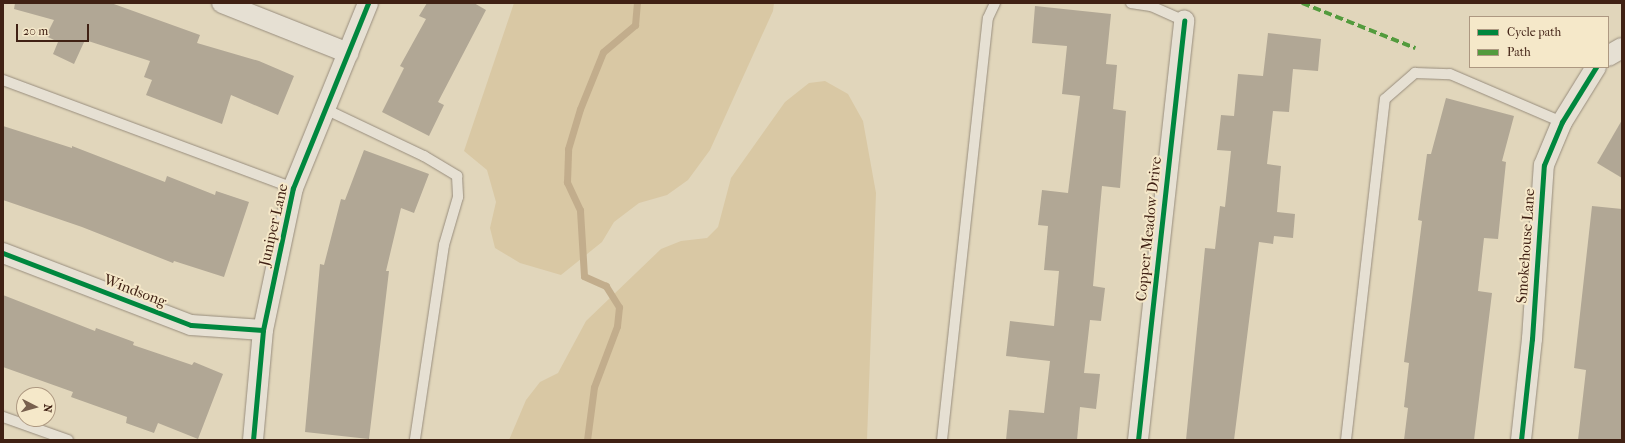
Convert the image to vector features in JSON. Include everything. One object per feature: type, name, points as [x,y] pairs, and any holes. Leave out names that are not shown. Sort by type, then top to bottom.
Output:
[{"type":"street","points":[[222,3],[348,53]]},
{"type":"street","name":"Juniper Lane","points":[[253,440],[263,330],[293,188],[368,3]]},
{"type":"street","name":"Copper Meadow Drive","points":[[1138,440],[1184,21]]},
{"type":"street","points":[[1609,55],[1622,48]]},
{"type":"street","name":"Smokehouse Lane","points":[[1520,440],[1532,339],[1544,165],[1562,122],[1595,68]]},
{"type":"street","name":"Windsong","points":[[3,253],[191,325],[263,330]]},
{"type":"lane","points":[[942,440],[988,18],[995,3]]},
{"type":"lane","points":[[1131,3],[1151,6],[1184,21]]},
{"type":"lane","points":[[1346,440],[1385,99],[1415,73],[1450,74],[1562,122]]},
{"type":"lane","points":[[3,80],[293,188]]},
{"type":"lane","points":[[325,109],[424,156],[457,176],[458,197],[444,245],[415,440]]},
{"type":"lane","points":[[3,417],[68,440]]},
{"type":"shaded area","points":[[514,3],[774,3],[773,11],[710,150],[688,180],[667,195],[639,203],[614,222],[602,242],[561,275],[520,263],[495,248],[490,228],[496,202],[487,170],[464,151]]},
{"type":"shaded area","points":[[825,81],[848,94],[863,121],[876,193],[867,440],[509,440],[526,400],[540,382],[558,373],[586,321],[661,249],[681,241],[707,238],[718,227],[731,178],[785,102],[809,83]]},
{"type":"building","points":[[15,3],[111,3],[200,35],[197,43],[259,61],[294,76],[278,115],[231,95],[222,124],[146,95],[152,80],[144,77],[150,61],[85,40],[74,64],[53,54],[58,42],[46,36],[54,20],[14,9]]},
{"type":"building","points":[[427,3],[474,3],[486,10],[438,102],[444,105],[429,136],[382,112],[404,68],[400,66],[426,19],[419,16]]},
{"type":"building","points":[[1035,6],[1111,14],[1106,64],[1117,65],[1113,109],[1126,111],[1120,188],[1102,186],[1093,286],[1105,288],[1101,321],[1090,320],[1084,373],[1100,374],[1096,409],[1080,407],[1077,440],[1006,440],[1009,410],[1044,413],[1050,361],[1006,356],[1010,321],[1054,326],[1059,271],[1044,270],[1048,226],[1038,225],[1042,190],[1068,193],[1080,96],[1062,94],[1067,46],[1032,43]]},
{"type":"building","points":[[1268,33],[1321,39],[1318,71],[1293,69],[1289,112],[1273,111],[1267,164],[1281,166],[1277,212],[1295,214],[1293,238],[1274,236],[1273,244],[1259,242],[1234,440],[1186,440],[1205,248],[1215,249],[1220,206],[1225,207],[1231,151],[1217,150],[1221,115],[1234,116],[1238,74],[1263,76]]},
{"type":"building","points":[[1446,98],[1514,116],[1502,161],[1506,162],[1498,239],[1484,238],[1478,291],[1492,293],[1474,440],[1404,440],[1408,408],[1404,407],[1409,363],[1404,362],[1422,221],[1418,220],[1427,154],[1431,154]]},
{"type":"building","points":[[1622,120],[1622,178],[1597,163]]},
{"type":"building","points":[[3,126],[72,148],[72,146],[165,182],[167,176],[215,195],[216,191],[249,202],[224,277],[174,261],[173,263],[82,227],[3,200]]},
{"type":"building","points":[[364,150],[429,174],[414,213],[401,208],[386,271],[389,271],[369,439],[305,432],[320,264],[324,265],[341,199],[345,200]]},
{"type":"building","points":[[1592,206],[1622,209],[1622,440],[1578,440],[1586,370],[1574,368]]},
{"type":"building","points":[[3,295],[95,331],[96,328],[134,342],[133,345],[192,365],[194,362],[223,374],[198,439],[158,423],[154,433],[126,423],[127,417],[71,397],[73,392],[3,367]]},
{"type":"waterway","points":[[587,440],[594,387],[617,326],[619,307],[606,286],[584,276],[580,210],[567,182],[568,149],[580,109],[603,52],[635,25],[637,3]]},
{"type":"marked path","points":[[1302,3],[1415,48]]},
{"type":"cycle path","points":[[253,440],[263,330],[293,188],[368,3]]},
{"type":"cycle path","points":[[1138,440],[1184,21]]},
{"type":"cycle path","points":[[1521,440],[1532,339],[1544,165],[1562,122],[1595,68]]},
{"type":"cycle path","points":[[3,253],[191,325],[263,330]]}]
